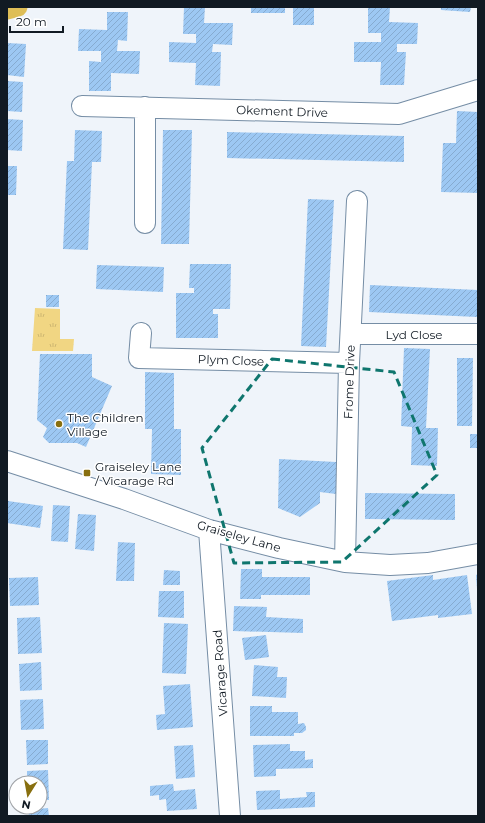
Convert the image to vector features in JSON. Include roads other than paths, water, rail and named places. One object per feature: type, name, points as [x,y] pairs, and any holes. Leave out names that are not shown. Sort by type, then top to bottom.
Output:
[{"type":"street","name":"Okement Drive","points":[[82,106],[399,114],[478,90]]},
{"type":"street","points":[[145,107],[145,223]]},
{"type":"street","name":"Frome Drive","points":[[345,562],[349,363],[357,201]]},
{"type":"street","name":"Plym Close","points":[[140,333],[139,358],[349,363]]},
{"type":"street","name":"Lyd Close","points":[[351,334],[478,334]]},
{"type":"street","name":"Graiseley Lane","points":[[7,461],[124,499],[209,530],[279,548],[345,562],[390,565],[461,558],[478,554]]},
{"type":"street","name":"Vicarage Road","points":[[209,530],[230,816]]},
{"type":"waterway","points":[[7,10],[18,7]]},
{"type":"place","name":"The Children Village","points":[[59,424]]},
{"type":"place","name":"Graiseley Lane / Vicarage Rd","points":[[87,473]]}]
